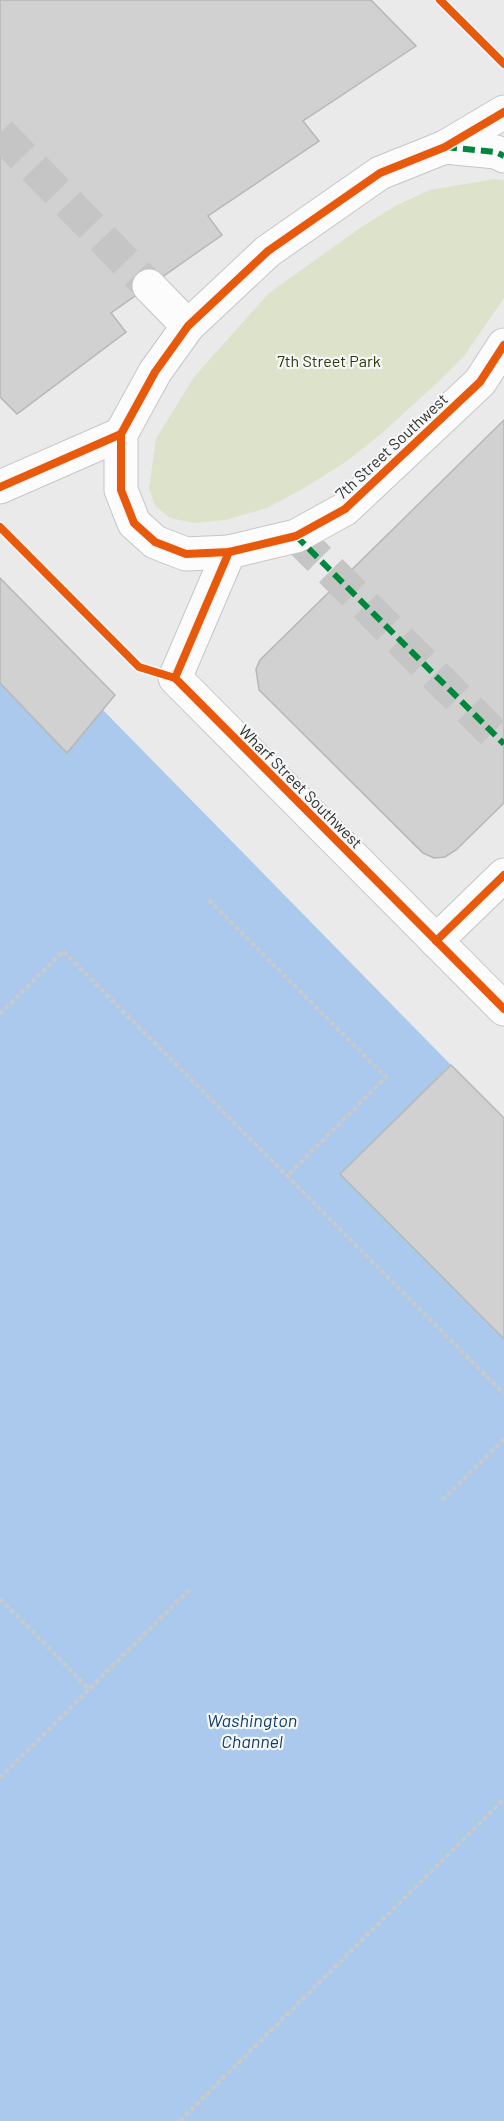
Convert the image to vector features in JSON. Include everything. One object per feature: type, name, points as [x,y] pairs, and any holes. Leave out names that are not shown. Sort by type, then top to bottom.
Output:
[{"type":"street","name":"7th Street Southwest","points":[[504,112],[445,147],[380,173],[268,251],[188,326],[155,372],[121,434],[121,490],[134,523],[155,542],[186,554],[229,552],[296,536],[345,509],[480,382],[504,345]]},
{"type":"street","name":"7th Street Southwest","points":[[445,147],[496,152],[504,156]]},
{"type":"street","points":[[149,286],[188,326]]},
{"type":"street","points":[[0,487],[121,434]]},
{"type":"street","name":"Wharf Street Southwest","points":[[229,552],[175,678],[504,1009]]},
{"type":"street","points":[[436,941],[504,875]]},
{"type":"path","points":[[209,900],[386,1077],[287,1176]]},
{"type":"path","points":[[0,1014],[63,951],[503,1392]]},
{"type":"path","points":[[442,1500],[504,1439]]},
{"type":"path","points":[[0,1778],[189,1590]]},
{"type":"path","points":[[0,1599],[90,1690]]},
{"type":"path","points":[[180,2121],[504,1799]]},
{"type":"green space","name":"7th Street Park","points":[[494,179],[504,180],[504,298],[464,356],[437,383],[381,434],[347,461],[267,508],[225,520],[194,523],[170,518],[155,506],[149,488],[156,439],[194,377],[269,293],[363,226],[397,205],[430,190]]},
{"type":"water","name":"Washington Channel","points":[[0,605],[451,1065],[340,1174],[504,1339],[504,2121],[0,2121]]},
{"type":"building","points":[[0,0],[371,0],[416,46],[303,121],[319,141],[208,216],[222,235],[111,313],[126,332],[17,414],[0,397]]},
{"type":"building","points":[[504,420],[504,803],[456,850],[445,857],[434,858],[423,853],[259,690],[256,669],[260,660]]},
{"type":"building","points":[[0,578],[115,695],[67,753],[0,683]]},
{"type":"building","points":[[451,1065],[504,1118],[504,1339],[340,1174]]},
{"type":"tunnel","points":[[0,133],[149,286]]},
{"type":"tunnel","points":[[296,536],[504,744]]},
{"type":"marked path","points":[[445,147],[496,152],[504,156]]},
{"type":"marked path","points":[[296,536],[504,744]]},
{"type":"cycle path","points":[[440,0],[504,64]]},
{"type":"cycle path","points":[[504,112],[445,147],[380,173],[268,251],[188,326],[155,372],[121,434],[121,490],[134,523],[155,542],[186,554],[229,552],[296,536],[345,509],[480,382],[504,345]]},
{"type":"cycle path","points":[[0,487],[121,434]]},
{"type":"cycle path","points":[[0,527],[139,667],[175,678]]},
{"type":"cycle path","points":[[229,552],[175,678],[504,1009]]},
{"type":"cycle path","points":[[436,941],[504,875]]}]
